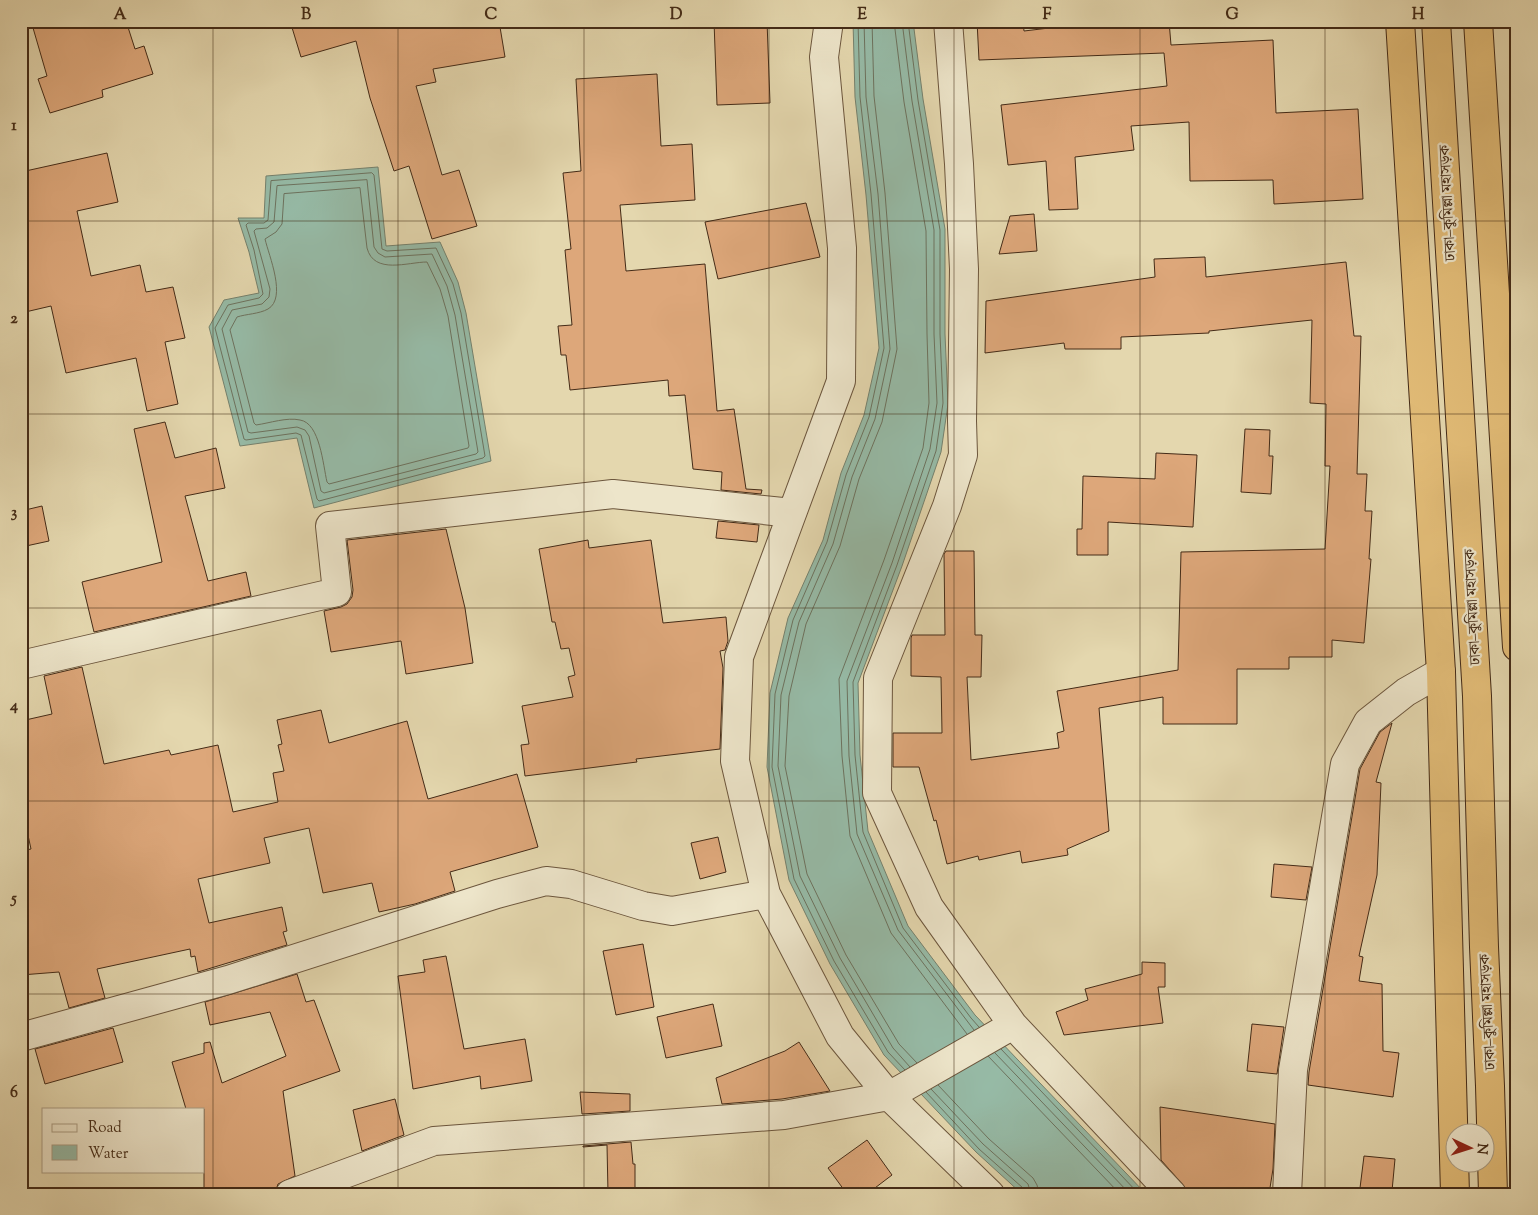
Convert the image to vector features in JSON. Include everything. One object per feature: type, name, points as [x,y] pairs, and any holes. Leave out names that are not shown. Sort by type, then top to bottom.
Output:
[{"type":"highway","points":[[1400,21],[1441,672],[1455,1194]]},
{"type":"highway","name":"ঢাকা–কুমিল্লা মহাসড়ক","points":[[1436,21],[1477,696],[1493,1194]]},
{"type":"highway","points":[[1478,21],[1517,647]]},
{"type":"street","points":[[829,21],[824,57],[842,248],[841,381],[739,657],[735,761],[766,894],[840,1036],[889,1096],[990,1194]]},
{"type":"street","points":[[948,21],[959,164],[964,269],[963,455],[947,506],[878,678],[877,793],[929,907],[1013,1026],[1172,1194]]},
{"type":"street","points":[[21,665],[337,592],[330,526],[613,494],[792,513]]},
{"type":"street","points":[[1287,1194],[1293,1070],[1345,764],[1368,722],[1406,692],[1441,672]]},
{"type":"street","points":[[21,1037],[228,980],[497,894],[546,881],[571,884],[643,906],[672,910],[766,894]]},
{"type":"street","points":[[290,1194],[434,1141],[784,1115],[889,1096],[1013,1026]]},
{"type":"water","points":[[853,21],[913,21],[923,99],[945,229],[945,334],[948,404],[941,452],[902,566],[858,683],[860,755],[868,831],[908,926],[975,1015],[1146,1194],[1022,1194],[976,1152],[884,1055],[830,964],[789,880],[767,767],[770,693],[788,618],[823,540],[841,473],[864,415],[879,348],[866,195],[855,97]]},
{"type":"water","points":[[378,167],[386,246],[440,242],[458,282],[466,313],[491,461],[314,508],[297,438],[240,446],[209,327],[224,300],[259,293],[238,218],[264,218],[266,176]]},
{"type":"building","points":[[31,21],[126,21],[135,49],[144,46],[153,74],[102,90],[103,97],[50,113],[38,79],[47,76]]},
{"type":"building","points":[[290,21],[499,21],[505,57],[433,69],[436,82],[416,86],[442,175],[459,170],[477,226],[432,239],[409,166],[394,171],[370,98],[356,41],[301,57]]},
{"type":"building","points":[[714,21],[767,21],[770,103],[717,105]]},
{"type":"building","points":[[977,21],[1023,21],[1024,31],[1108,21],[1169,21],[1171,45],[1273,40],[1276,113],[1358,109],[1363,199],[1274,204],[1273,180],[1190,181],[1189,122],[1131,126],[1134,150],[1075,157],[1078,209],[1049,210],[1046,161],[1008,165],[1001,105],[1167,86],[1164,53],[979,60]]},
{"type":"building","points":[[657,74],[661,146],[692,144],[695,200],[620,205],[626,271],[705,264],[717,411],[734,409],[746,489],[762,490],[761,494],[721,490],[722,472],[693,469],[685,395],[669,396],[668,380],[570,390],[566,355],[561,355],[558,326],[572,325],[565,250],[571,249],[563,173],[581,171],[576,79]]},
{"type":"building","points":[[107,153],[118,202],[77,211],[91,276],[140,265],[146,292],[173,287],[185,338],[165,342],[178,404],[147,411],[136,358],[66,373],[51,306],[21,313],[21,172]]},
{"type":"building","points":[[806,203],[820,257],[718,279],[705,222]]},
{"type":"building","points":[[1034,214],[1037,251],[999,254],[1010,216]]},
{"type":"building","points":[[1205,257],[1206,277],[1346,262],[1354,336],[1361,336],[1357,474],[1367,474],[1365,511],[1372,511],[1369,559],[1371,559],[1364,643],[1332,640],[1332,657],[1289,657],[1289,669],[1237,669],[1237,724],[1163,724],[1163,697],[1099,708],[1109,831],[1067,849],[1068,855],[1022,863],[1020,851],[979,860],[978,856],[947,864],[936,820],[934,821],[919,767],[893,767],[893,733],[942,733],[941,677],[911,676],[911,638],[912,635],[945,635],[944,554],[946,551],[974,551],[975,635],[982,635],[981,677],[967,677],[971,760],[1059,748],[1057,733],[1064,731],[1057,691],[1178,670],[1181,552],[1325,549],[1330,466],[1325,466],[1326,404],[1310,403],[1312,320],[1209,331],[1209,333],[1121,337],[1121,349],[1065,349],[1064,343],[985,353],[986,301],[1155,277],[1154,259]]},
{"type":"building","points":[[165,422],[175,458],[216,448],[225,488],[185,496],[208,581],[246,572],[251,596],[94,632],[82,582],[162,562],[134,429]]},
{"type":"building","points":[[1245,429],[1270,430],[1269,456],[1273,456],[1271,494],[1241,492]]},
{"type":"building","points":[[1156,453],[1197,455],[1193,527],[1108,522],[1108,555],[1077,555],[1077,529],[1082,529],[1083,476],[1155,479]]},
{"type":"building","points":[[42,506],[49,541],[26,546],[21,523],[21,511]]},
{"type":"building","points":[[718,521],[759,525],[757,542],[716,538]]},
{"type":"building","points":[[446,529],[465,608],[473,663],[406,674],[401,641],[331,652],[324,611],[347,604],[352,597],[353,590],[347,540]]},
{"type":"building","points":[[588,540],[589,548],[651,540],[663,623],[726,617],[728,641],[725,650],[720,651],[723,668],[720,749],[636,759],[637,762],[525,776],[521,745],[529,744],[522,706],[573,697],[568,677],[575,675],[569,648],[561,649],[555,622],[552,622],[539,549]]},
{"type":"building","points":[[82,667],[104,764],[169,750],[171,755],[218,745],[233,812],[278,802],[273,773],[284,771],[278,745],[282,744],[277,720],[321,710],[329,743],[407,721],[428,799],[517,774],[538,847],[450,872],[455,891],[415,904],[379,912],[372,883],[323,893],[309,828],[264,838],[270,863],[198,879],[209,923],[282,907],[287,931],[283,932],[287,945],[198,972],[195,956],[191,957],[190,949],[97,969],[105,998],[69,1008],[59,972],[21,975],[21,851],[31,849],[21,803],[21,721],[52,714],[44,676]]},
{"type":"building","points":[[1392,723],[1376,782],[1381,783],[1377,875],[1359,956],[1363,957],[1359,981],[1382,984],[1383,1051],[1399,1053],[1393,1097],[1308,1085],[1360,769],[1380,732]]},
{"type":"building","points":[[718,837],[726,872],[700,879],[691,843]]},
{"type":"building","points":[[1274,864],[1312,867],[1306,900],[1271,897]]},
{"type":"building","points":[[643,944],[654,1007],[616,1015],[603,951]]},
{"type":"building","points":[[446,956],[464,1049],[525,1039],[532,1081],[481,1089],[480,1076],[413,1089],[398,976],[425,972],[423,960]]},
{"type":"building","points":[[1142,962],[1165,963],[1165,987],[1158,987],[1163,1023],[1064,1035],[1056,1012],[1088,1000],[1085,989],[1142,974]]},
{"type":"building","points":[[297,974],[306,1002],[314,1000],[340,1071],[283,1091],[295,1176],[278,1184],[275,1193],[204,1194],[205,1108],[186,1108],[172,1062],[204,1053],[204,1043],[210,1042],[222,1083],[286,1056],[270,1012],[210,1025],[205,1002]]},
{"type":"building","points":[[713,1004],[722,1046],[666,1058],[657,1017]]},
{"type":"building","points":[[1252,1024],[1284,1027],[1277,1074],[1247,1071]]},
{"type":"building","points":[[113,1028],[123,1062],[45,1084],[35,1049]]},
{"type":"building","points":[[799,1042],[830,1091],[782,1099],[722,1104],[716,1078],[785,1051]]},
{"type":"building","points":[[580,1092],[630,1094],[630,1111],[582,1114]]},
{"type":"building","points":[[395,1099],[404,1135],[362,1151],[353,1110]]},
{"type":"building","points":[[1160,1107],[1275,1124],[1273,1169],[1269,1194],[1191,1194],[1161,1160]]},
{"type":"building","points":[[867,1140],[892,1175],[867,1194],[847,1194],[828,1168]]},
{"type":"building","points":[[631,1142],[633,1164],[635,1164],[635,1193],[608,1193],[607,1145],[583,1146]]},
{"type":"building","points":[[1364,1156],[1395,1159],[1392,1191],[1360,1188]]}]
